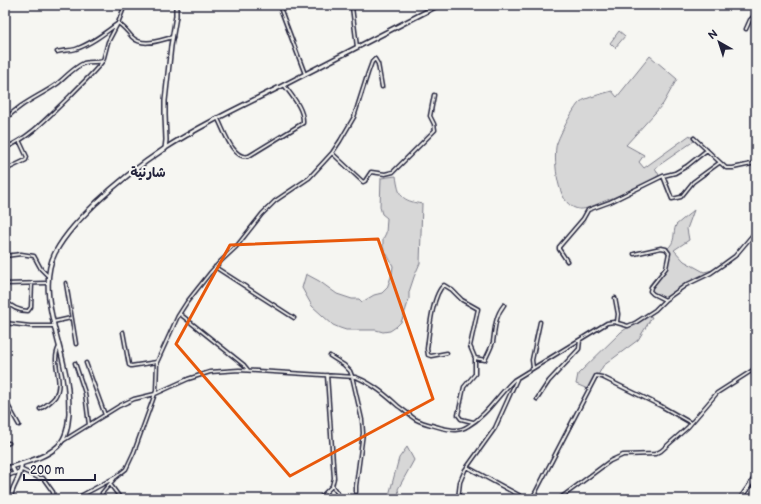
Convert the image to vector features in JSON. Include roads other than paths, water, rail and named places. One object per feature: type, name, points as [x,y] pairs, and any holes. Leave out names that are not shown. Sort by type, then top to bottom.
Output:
[{"type":"main road","points":[[164,149],[166,140],[164,110],[176,5]]},
{"type":"main road","points":[[5,469],[21,464],[52,450],[60,443],[67,429],[69,403],[66,378],[47,283],[51,263],[55,253],[76,224],[117,184],[164,149],[218,118],[440,5]]},
{"type":"main road","points":[[166,140],[171,145]]},
{"type":"main road","points":[[11,499],[10,494],[15,486],[21,464]]},
{"type":"main road","points":[[12,467],[14,473],[20,472]]},
{"type":"main road","points":[[740,499],[756,476]]},
{"type":"street","points":[[5,148],[20,142],[38,127],[94,72],[103,61],[108,42],[118,23],[124,5]]},
{"type":"street","points":[[279,5],[305,74]]},
{"type":"street","points":[[351,5],[357,47]]},
{"type":"street","points":[[746,29],[750,20],[756,14]]},
{"type":"street","points":[[118,23],[133,38],[142,43],[156,42],[173,37]]},
{"type":"street","points":[[57,52],[74,50],[97,38],[118,23]]},
{"type":"street","points":[[75,499],[124,471],[128,465],[157,389],[157,362],[170,330],[194,293],[215,267],[236,247],[256,221],[283,195],[309,178],[332,153],[354,117],[368,73],[372,62],[375,59],[377,60],[378,64],[382,87]]},
{"type":"street","points":[[5,120],[12,112],[57,84],[77,67],[88,62],[103,61]]},
{"type":"street","points":[[218,118],[236,153],[243,157],[249,156],[303,123],[299,105],[284,85]]},
{"type":"street","points":[[332,153],[363,182],[372,172],[385,174],[393,172],[435,130],[430,116],[434,95]]},
{"type":"street","points":[[694,138],[726,168],[756,162]]},
{"type":"street","points":[[5,170],[26,160],[27,157],[20,142]]},
{"type":"street","points":[[567,260],[559,247],[583,219],[588,210],[610,202],[663,176],[675,173],[687,166],[707,150]]},
{"type":"street","points":[[663,176],[672,199],[675,199],[681,197],[694,182],[719,162]]},
{"type":"street","points":[[60,443],[129,401],[155,394],[201,374],[229,370],[352,376],[364,380],[393,401],[409,415],[426,424],[452,430],[464,428],[486,413],[508,386],[518,378],[606,323],[617,322],[628,326],[632,325],[686,285],[711,273],[735,256],[756,231]]},
{"type":"street","points":[[634,254],[661,248],[666,249],[669,253],[666,268],[651,287],[650,291],[665,300]]},
{"type":"street","points":[[5,256],[21,254],[34,256],[41,269],[48,276]]},
{"type":"street","points":[[215,267],[294,318]]},
{"type":"street","points":[[5,300],[17,309],[28,311],[31,306],[32,283]]},
{"type":"street","points":[[5,284],[47,283]]},
{"type":"street","points":[[66,283],[76,344]]},
{"type":"street","points":[[447,353],[431,356],[428,354],[427,349],[432,312],[438,293],[444,285],[452,290],[462,300],[478,309],[470,346],[475,358],[475,374],[464,387],[458,415],[462,419],[473,422]]},
{"type":"street","points":[[615,298],[618,314],[617,322]]},
{"type":"street","points":[[475,358],[485,360],[492,344],[496,318],[504,305]]},
{"type":"street","points":[[180,314],[244,365],[248,370]]},
{"type":"street","points":[[5,323],[30,326],[54,324],[71,318]]},
{"type":"street","points":[[533,369],[532,360],[540,322]]},
{"type":"street","points":[[123,332],[129,365],[157,362]]},
{"type":"street","points":[[537,399],[549,381],[579,349],[580,339]]},
{"type":"street","points":[[40,409],[54,397],[58,389],[59,380],[56,354],[59,346]]},
{"type":"street","points":[[330,356],[350,371],[362,420],[363,433],[356,492]]},
{"type":"street","points":[[74,363],[85,393],[89,425]]},
{"type":"street","points":[[86,363],[105,415]]},
{"type":"street","points":[[560,499],[610,461],[623,455],[655,454],[661,451],[691,423],[718,393],[756,368]]},
{"type":"street","points":[[319,499],[332,486],[334,478],[327,375]]},
{"type":"street","points":[[532,499],[596,376],[661,406],[691,423]]},
{"type":"street","points":[[459,499],[460,482],[467,467],[495,428],[518,378]]},
{"type":"street","points":[[5,400],[19,425]]},
{"type":"street","points":[[5,444],[9,443]]},
{"type":"street","points":[[467,467],[526,499]]},
{"type":"street","points":[[20,472],[39,478],[44,478],[53,492],[54,499]]},
{"type":"street","points":[[5,476],[14,473]]},
{"type":"street","points":[[101,499],[102,493],[114,478]]},
{"type":"street","points":[[110,484],[121,499]]},
{"type":"street","points":[[332,486],[342,499]]},
{"type":"street","points":[[5,494],[10,494]]},
{"type":"district","name":"شارنية","points":[[148,172]]}]
